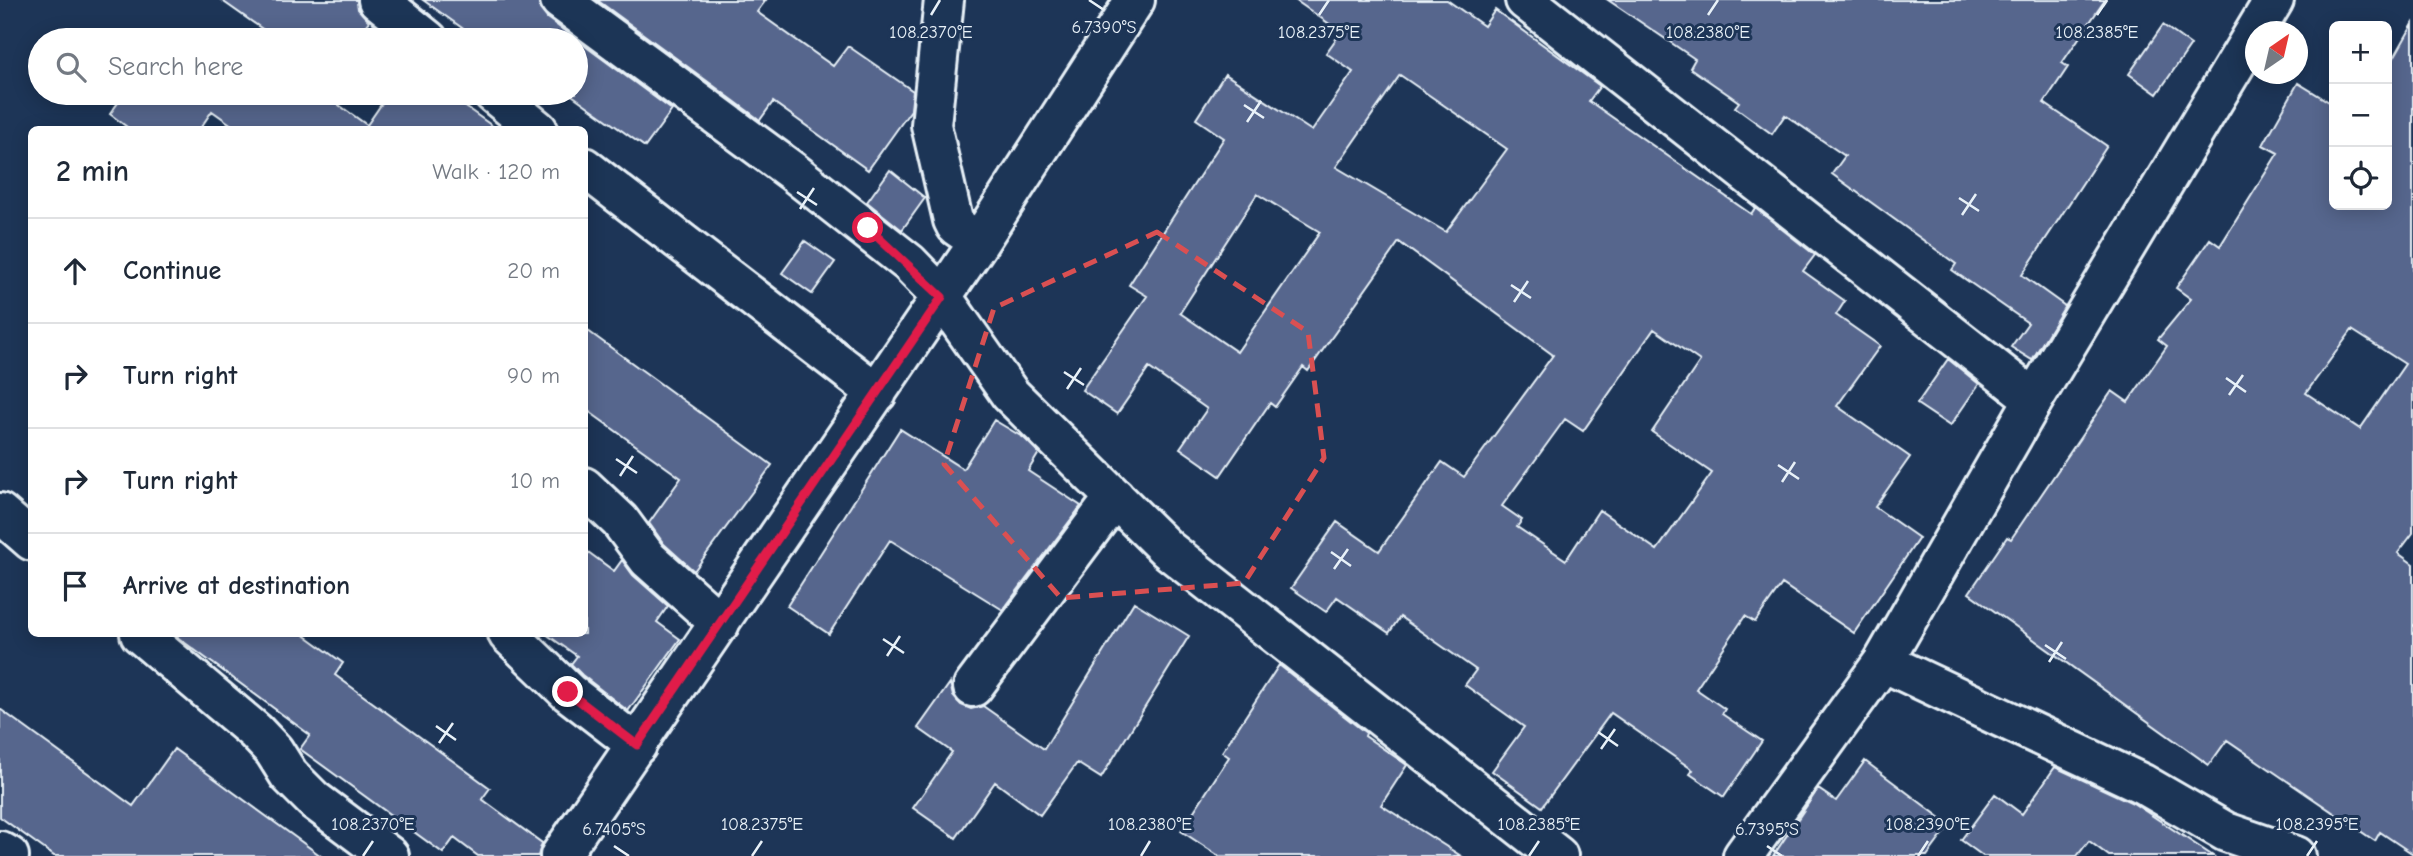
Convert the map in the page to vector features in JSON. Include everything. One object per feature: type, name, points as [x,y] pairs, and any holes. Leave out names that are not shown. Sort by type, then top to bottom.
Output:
[{"type":"street","points":[[378,0],[413,28]]},
{"type":"street","points":[[560,0],[868,228],[942,297],[1010,394],[1167,549],[1559,856]]},
{"type":"street","points":[[944,0],[931,125],[953,220],[956,226],[979,242]]},
{"type":"street","points":[[560,856],[979,242],[1135,0]]},
{"type":"street","points":[[1525,0],[2034,399]]},
{"type":"street","points":[[1743,856],[1883,662],[2034,399],[2274,0]]},
{"type":"street","points":[[507,105],[533,126]]},
{"type":"street","points":[[588,170],[877,393]]},
{"type":"street","points":[[588,491],[620,521],[648,559],[720,623]]},
{"type":"street","points":[[972,687],[1115,497]]},
{"type":"street","points":[[0,513],[28,538]]},
{"type":"street","points":[[144,637],[255,731],[274,751],[289,775],[314,800],[389,856]]},
{"type":"street","points":[[511,637],[568,692],[637,745]]},
{"type":"street","points":[[1883,662],[2143,784],[2226,832],[2297,856]]},
{"type":"street","points":[[0,851],[9,856]]},
{"type":"highlighted area","points":[[1157,232],[1308,332],[1324,458],[1244,583],[1061,598],[944,464],[994,308]]},
{"type":"building","points":[[221,0],[357,0],[358,9],[369,21],[364,28],[261,28]]},
{"type":"building","points":[[423,0],[539,0],[540,9],[561,28],[462,28]]},
{"type":"building","points":[[597,0],[766,0],[757,12],[833,66],[848,46],[913,91],[911,110],[868,170],[773,102],[760,120]]},
{"type":"building","points":[[1295,0],[1447,0],[1484,26],[1495,10],[1600,86],[1589,101],[1751,214],[1755,208],[1815,255],[1803,271],[1845,301],[1836,315],[1880,346],[1837,406],[1910,457],[1875,507],[1919,538],[1854,633],[1782,584],[1755,622],[1745,616],[1696,689],[1725,709],[1722,714],[1762,741],[1724,797],[1690,774],[1693,770],[1611,713],[1542,807],[1492,771],[1524,727],[1465,685],[1476,670],[1400,617],[1389,633],[1337,597],[1326,612],[1291,588],[1337,522],[1379,551],[1442,462],[1464,477],[1553,355],[1399,242],[1308,371],[1303,367],[1275,407],[1270,403],[1220,476],[1180,448],[1207,409],[1149,368],[1117,414],[1082,390],[1147,296],[1129,285],[1224,138],[1196,119],[1225,74],[1312,131],[1353,72],[1326,53],[1341,32]],"holes":[[[1400,75],[1507,149],[1446,232],[1336,167]],[[1257,194],[1320,232],[1237,352],[1180,313]],[[1654,329],[1700,361],[1652,432],[1712,473],[1657,550],[1599,510],[1566,560],[1517,527],[1522,520],[1502,506],[1565,419],[1583,431]]]},
{"type":"building","points":[[1608,0],[2105,0],[2062,63],[2068,67],[2044,103],[2107,146],[2022,275],[2065,306],[2032,360],[2011,347],[2028,323],[1952,270],[1956,264],[1832,174],[1845,156],[1785,115],[1772,134],[1735,107],[1739,102],[1690,68],[1695,59]]},
{"type":"building","points":[[2413,24],[2413,533],[2398,553],[2413,564],[2413,854],[2380,832],[2375,841],[2227,740],[2209,765],[1969,593],[2007,537],[2011,539],[2112,391],[2128,402],[2167,346],[2158,339],[2191,299],[2176,288],[2210,239],[2220,246],[2278,153],[2263,145],[2300,84],[2329,102],[2329,210],[2392,210],[2392,61]],"holes":[[[2352,330],[2405,364],[2360,429],[2306,393]]]},
{"type":"building","points":[[2163,25],[2191,45],[2157,94],[2129,74]]},
{"type":"building","points":[[588,48],[672,110],[645,147],[586,105],[588,105]]},
{"type":"building","points":[[116,105],[339,105],[367,125],[381,105],[463,105],[492,126],[233,126],[212,111],[202,126],[126,126],[110,114]]},
{"type":"building","points":[[890,170],[925,198],[902,230],[867,202]]},
{"type":"building","points":[[805,241],[835,262],[812,294],[782,273]]},
{"type":"building","points":[[588,331],[772,465],[694,571],[664,544],[649,523],[681,478],[588,411]]},
{"type":"building","points":[[1948,359],[1979,384],[1950,426],[1917,404]]},
{"type":"building","points":[[994,420],[1024,438],[1039,453],[1028,471],[1081,506],[1003,610],[890,540],[829,634],[787,606],[900,429],[963,469]]},
{"type":"building","points":[[588,552],[614,571],[622,560],[633,575],[668,606],[657,622],[680,639],[628,711],[571,664],[577,656],[550,637],[588,637]]},
{"type":"building","points":[[1134,602],[1189,636],[1101,778],[1077,763],[1040,815],[995,782],[956,838],[913,808],[952,752],[918,728],[950,683],[953,696],[961,705],[971,709],[983,706],[1044,749]]},
{"type":"building","points":[[177,637],[307,637],[343,663],[335,675],[490,788],[482,799],[542,843],[538,856],[478,856],[454,838],[443,853],[300,749],[310,735]]},
{"type":"building","points":[[1279,665],[1366,733],[1365,736],[1407,765],[1381,805],[1461,856],[1219,856],[1181,831],[1229,757],[1222,752]]},
{"type":"building","points":[[0,709],[133,806],[174,749],[321,856],[54,856],[0,817]]},
{"type":"building","points":[[1865,761],[1950,825],[1927,856],[1773,856],[1818,789],[1836,801]]},
{"type":"building","points":[[2055,767],[2133,803],[2213,856],[2109,856],[2089,841],[2077,856],[1983,856],[1961,840],[1995,794],[2022,814]]},
{"type":"route","points":[[568,692],[637,745],[942,297],[909,263],[868,228]]}]
